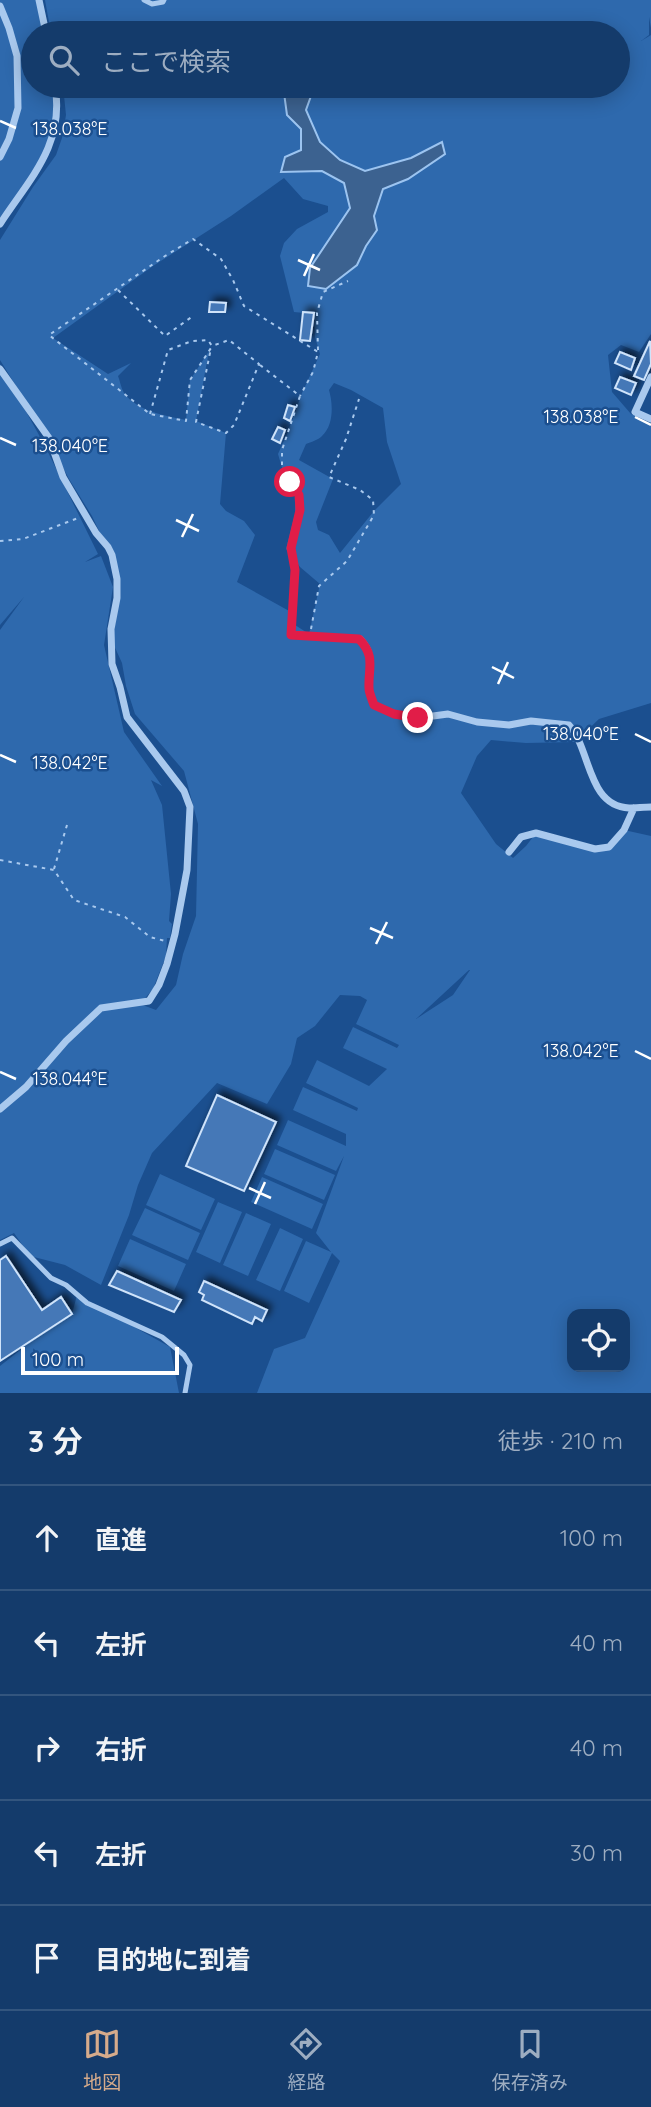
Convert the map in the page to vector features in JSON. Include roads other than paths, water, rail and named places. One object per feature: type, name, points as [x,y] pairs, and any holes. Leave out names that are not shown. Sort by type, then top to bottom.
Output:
[{"type":"street","points":[[39,0],[43,21]]},
{"type":"street","points":[[0,6],[17,56],[18,76],[16,116],[0,158]]},
{"type":"street","points":[[0,224],[46,156],[53,139],[57,116],[56,98]]},
{"type":"street","points":[[0,369],[49,438],[63,477],[112,555],[117,579],[117,598],[111,629],[112,664],[127,717],[184,791],[190,807],[187,870],[173,943],[159,985],[149,1001],[101,1007],[66,1041],[26,1087],[0,1110]]},
{"type":"street","points":[[651,377],[635,412],[651,419]]},
{"type":"street","points":[[291,635],[359,639],[366,646],[372,663],[369,689],[374,705],[394,714],[418,718],[447,714],[477,722],[509,725],[531,721],[569,724],[578,734],[599,792],[608,800],[626,808],[651,807]]},
{"type":"street","points":[[509,852],[521,837],[536,832],[595,849],[609,847],[624,831],[634,808]]},
{"type":"lane","points":[[144,0],[152,4],[164,0]]},
{"type":"lane","points":[[0,1244],[12,1238],[51,1278],[66,1285],[87,1303],[162,1337],[184,1355],[190,1365],[185,1393]]}]
